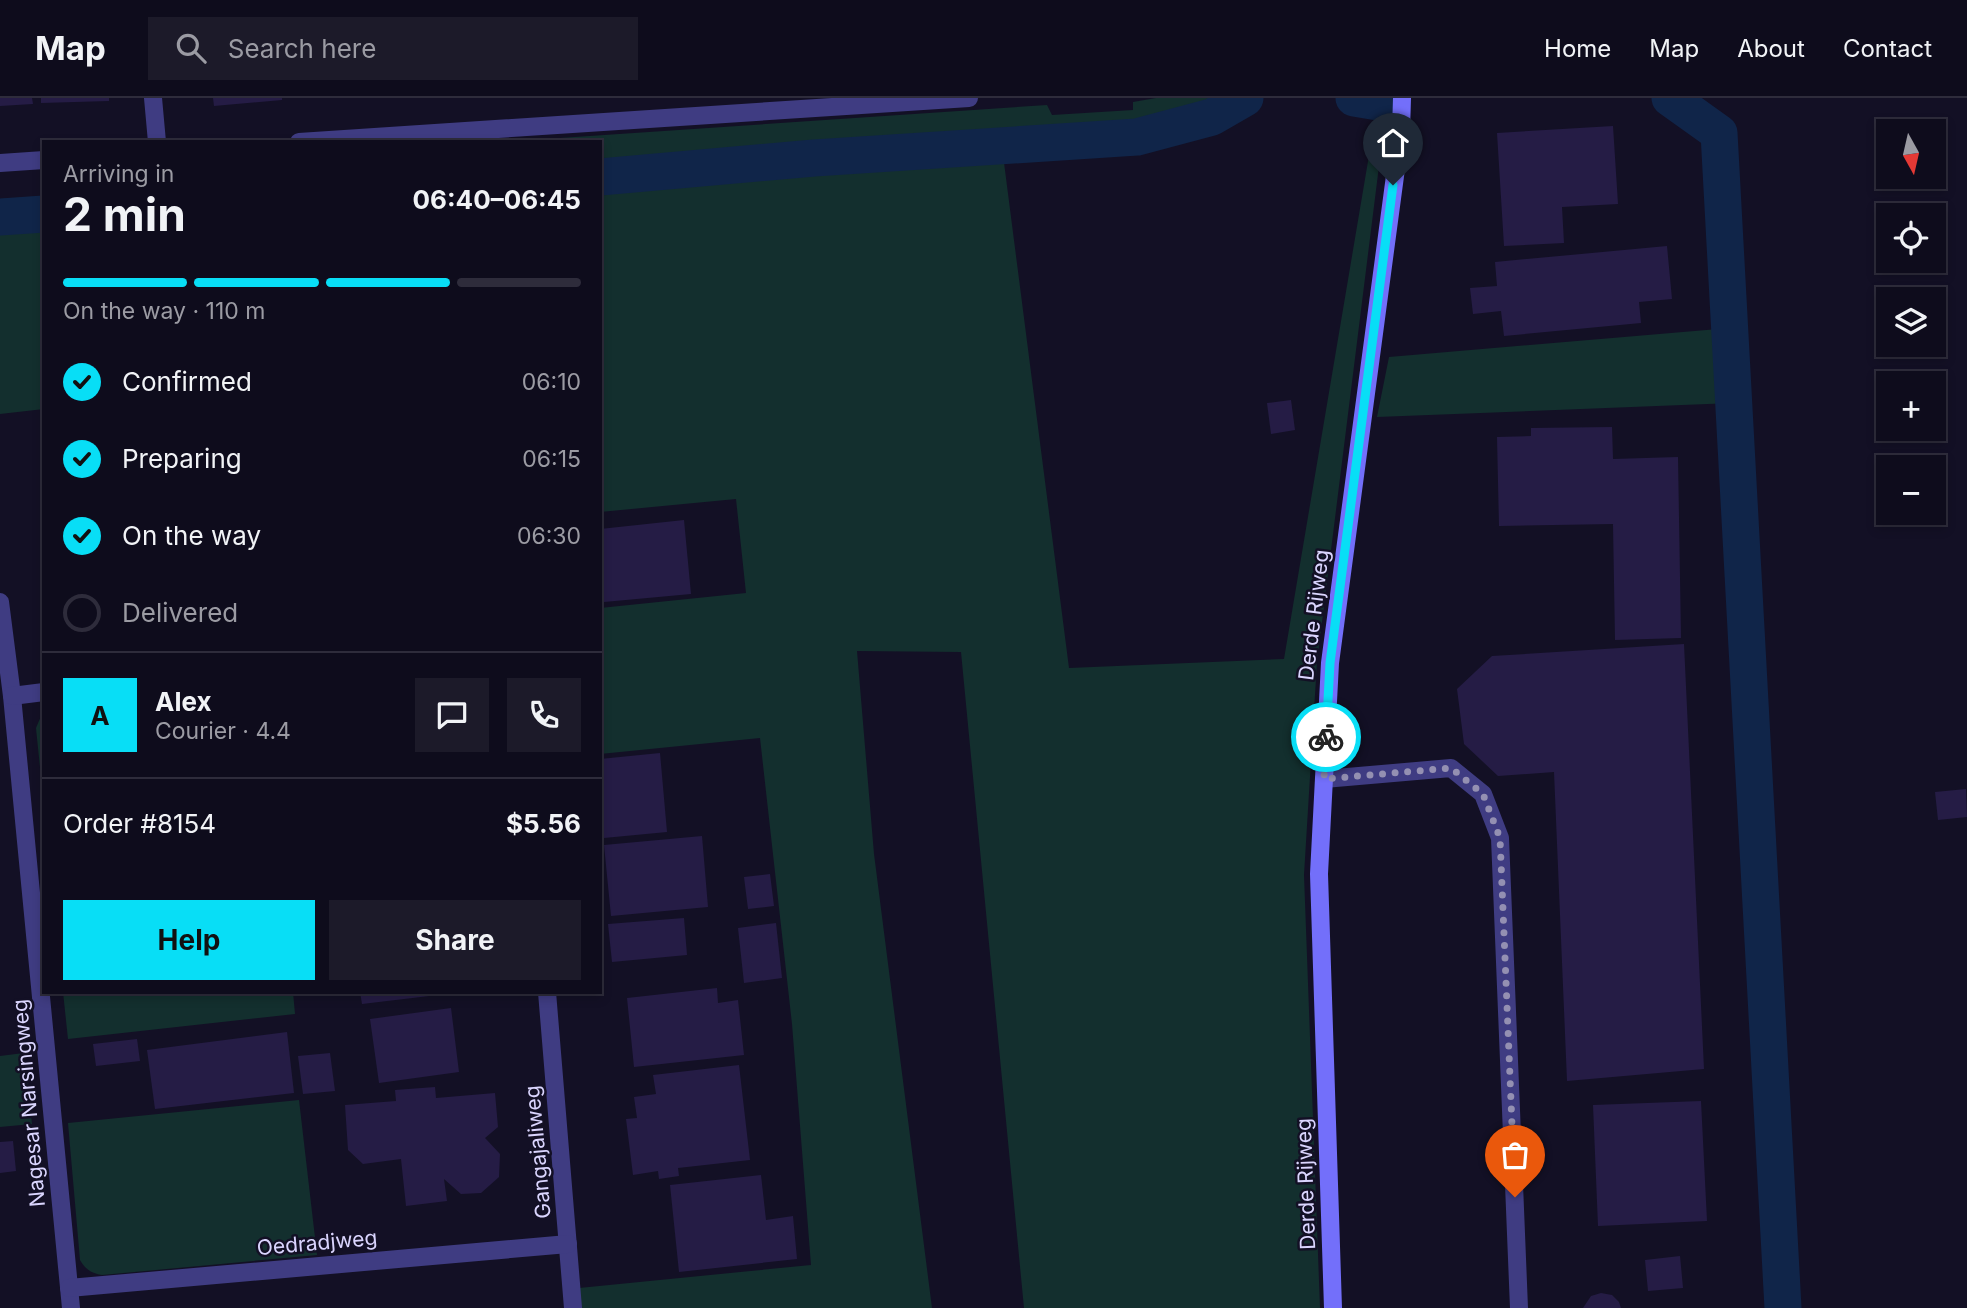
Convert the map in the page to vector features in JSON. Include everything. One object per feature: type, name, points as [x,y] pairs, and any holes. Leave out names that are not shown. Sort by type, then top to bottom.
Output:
[{"type":"street","points":[[153,98],[157,140]]},
{"type":"street","points":[[329,140],[969,98]]},
{"type":"street","name":"Derde Rijweg","points":[[1333,1308],[1319,874],[1330,663],[1401,131],[1402,98]]},
{"type":"street","points":[[0,163],[42,160]]},
{"type":"street","name":"Nagesar Narsingweg","points":[[0,602],[12,696],[71,1308]]},
{"type":"street","points":[[12,696],[42,692]]},
{"type":"street","points":[[1324,779],[1451,768],[1483,794],[1500,838],[1520,1308]]},
{"type":"street","name":"Gangajaliweg","points":[[547,994],[573,1308]]},
{"type":"street","name":"Oedradjweg","points":[[69,1288],[568,1244]]},
{"type":"green space","points":[[1156,98],[1245,98],[1212,117],[1137,137],[1002,147],[1069,668],[1284,659],[1378,102],[1354,98],[1379,98],[1383,134],[1317,662],[1304,875],[1320,1308],[1024,1308],[961,652],[857,651],[874,854],[932,1308],[571,1308],[569,1289],[811,1265],[792,1024],[760,738],[602,754],[602,608],[746,593],[736,499],[602,512],[602,140],[530,140],[1047,105],[1052,115],[1133,110],[1133,102]]},
{"type":"green space","points":[[42,196],[42,409],[0,414],[0,199]]},
{"type":"green space","points":[[1730,328],[1733,403],[1377,417],[1389,357]]},
{"type":"green space","points":[[42,714],[42,787],[36,728]]},
{"type":"green space","points":[[63,994],[293,994],[295,1014],[68,1039]]},
{"type":"green space","points":[[24,1053],[32,1124],[0,1127],[0,1056]]},
{"type":"green space","points":[[299,1100],[317,1255],[102,1275],[89,1270],[82,1263],[68,1123]]},
{"type":"building","points":[[0,98],[32,98],[33,104],[0,106]]},
{"type":"building","points":[[41,98],[109,98],[109,101],[41,103]]},
{"type":"building","points":[[213,98],[282,98],[282,100],[214,106]]},
{"type":"building","points":[[1613,126],[1618,204],[1562,207],[1564,243],[1504,246],[1497,133]]},
{"type":"building","points":[[1667,246],[1672,299],[1639,302],[1641,323],[1504,336],[1501,311],[1473,314],[1470,288],[1497,286],[1495,262]]},
{"type":"building","points":[[1291,400],[1295,430],[1271,434],[1267,403]]},
{"type":"building","points":[[1612,427],[1613,459],[1678,457],[1681,638],[1615,640],[1613,524],[1499,526],[1497,437],[1531,436],[1531,428]]},
{"type":"building","points":[[684,520],[691,594],[604,602],[602,529]]},
{"type":"building","points":[[1684,644],[1704,1069],[1567,1081],[1554,772],[1498,776],[1464,744],[1457,689],[1492,656]]},
{"type":"building","points":[[660,753],[667,832],[604,838],[602,759]]},
{"type":"building","points":[[1966,789],[1967,817],[1938,820],[1935,792]]},
{"type":"building","points":[[702,836],[708,907],[611,916],[604,845]]},
{"type":"building","points":[[770,874],[774,906],[748,909],[744,877]]},
{"type":"building","points":[[684,918],[687,955],[612,962],[608,924]]},
{"type":"building","points":[[776,923],[782,978],[744,983],[738,928]]},
{"type":"building","points":[[717,988],[718,1003],[738,1000],[744,1055],[634,1067],[627,998]]},
{"type":"building","points":[[360,994],[446,994],[362,1004]]},
{"type":"building","points":[[451,1008],[459,1072],[379,1083],[370,1019]]},
{"type":"building","points":[[287,1032],[294,1093],[155,1109],[147,1050]]},
{"type":"building","points":[[137,1039],[140,1061],[96,1066],[93,1044]]},
{"type":"building","points":[[330,1053],[335,1091],[303,1094],[298,1056]]},
{"type":"building","points":[[739,1065],[750,1160],[678,1168],[679,1176],[659,1179],[658,1171],[633,1175],[626,1119],[637,1118],[634,1097],[656,1094],[653,1075]]},
{"type":"building","points":[[435,1087],[436,1098],[495,1093],[498,1127],[485,1138],[500,1154],[499,1177],[481,1193],[461,1194],[444,1179],[447,1201],[406,1206],[401,1159],[363,1164],[348,1150],[345,1105],[396,1101],[395,1090]]},
{"type":"building","points":[[1701,1101],[1707,1221],[1598,1226],[1593,1105]]},
{"type":"building","points":[[13,1141],[16,1171],[0,1173],[0,1142]]},
{"type":"building","points":[[761,1175],[766,1220],[793,1216],[797,1259],[679,1272],[670,1185]]},
{"type":"building","points":[[1680,1256],[1683,1288],[1648,1291],[1645,1260]]},
{"type":"building","points":[[1601,1293],[1612,1295],[1621,1308],[1583,1308],[1591,1296]]},
{"type":"waterway","points":[[602,177],[814,158],[1137,137],[1212,117],[1245,98]]},
{"type":"waterway","points":[[1354,98],[1378,102]]},
{"type":"waterway","points":[[1670,98],[1719,133],[1783,1308]]},
{"type":"waterway","points":[[0,217],[42,214]]},
{"type":"way so far","points":[[1326,737],[1324,779],[1451,768],[1483,794],[1500,838],[1515,1197]]},
{"type":"route","points":[[1326,737],[1330,663],[1393,185]]}]
